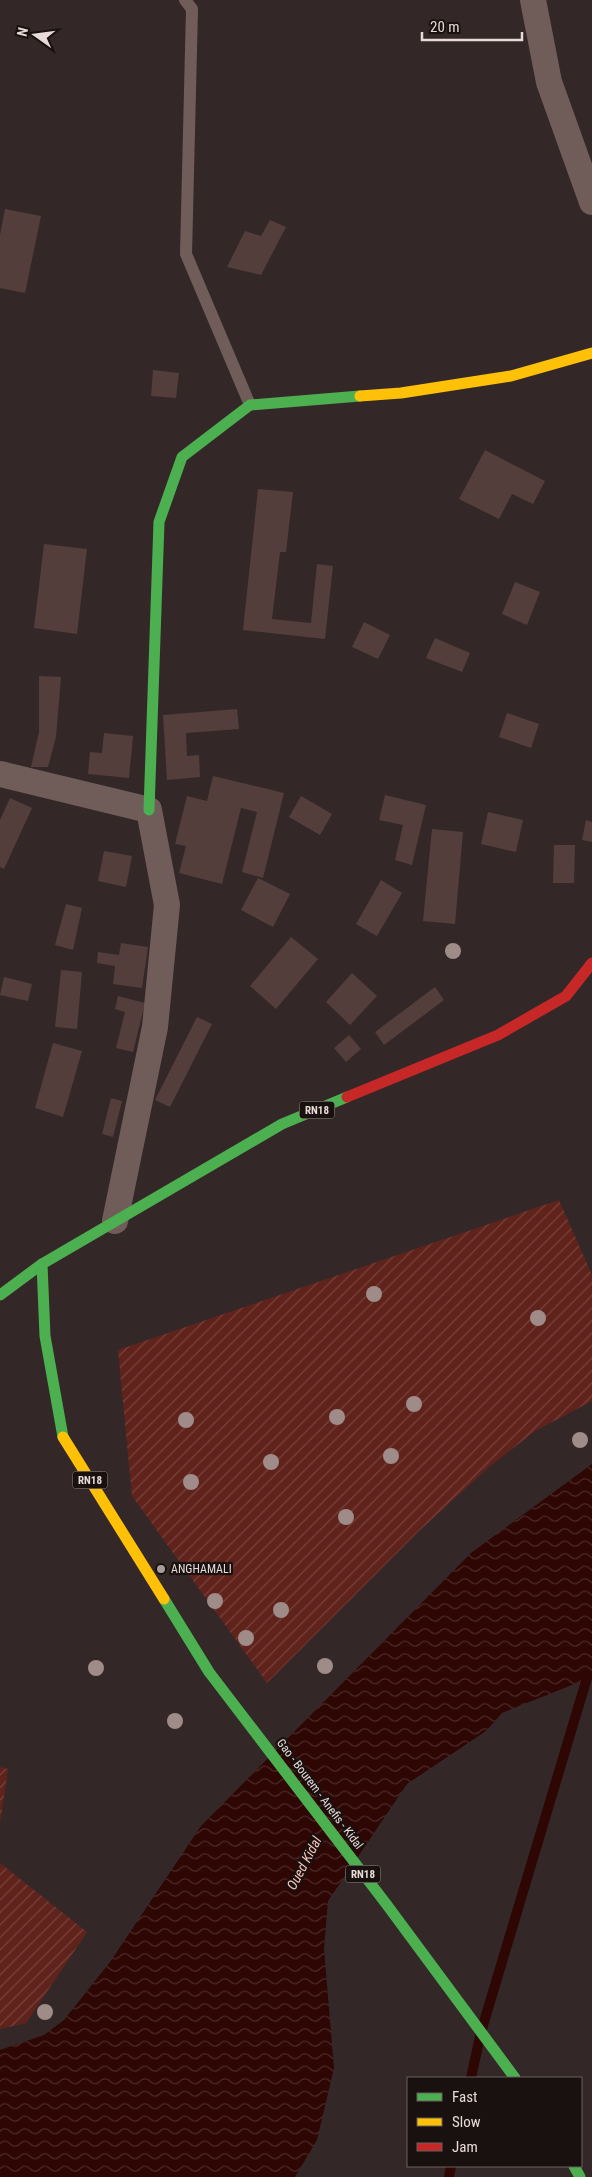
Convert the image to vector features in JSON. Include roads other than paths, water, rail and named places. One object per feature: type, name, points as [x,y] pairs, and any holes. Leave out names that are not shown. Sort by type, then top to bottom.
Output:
[{"type":"main road","points":[[148,810],[159,522],[182,457],[250,405],[410,392],[511,376],[592,353]]},
{"type":"main road","name":"RN18","points":[[42,1264],[282,1124],[498,1035],[566,996],[592,963]]},
{"type":"main road","points":[[0,1295],[42,1264]]},
{"type":"main road","name":"Gao - Bourem - Anefis - Kidal","points":[[42,1264],[45,1336],[63,1437],[209,1672],[387,1905],[514,2077]]},
{"type":"street","points":[[533,0],[549,82],[592,202]]},
{"type":"street","points":[[0,775],[148,810],[167,905],[155,1027],[115,1221]]},
{"type":"lane","points":[[185,0],[192,9],[186,254],[250,405]]},
{"type":"water","name":"Oued Kidal","points":[[592,1464],[592,1677],[502,1713],[486,1731],[407,1784],[328,1901],[324,1949],[334,2068],[317,2140],[295,2177],[0,2177],[0,2050],[44,2035],[64,2020],[110,1962],[201,1826],[471,1553]]},
{"type":"waterway","points":[[471,2077],[481,2032],[587,1678]]},
{"type":"waterway","points":[[449,2177],[451,2167]]},
{"type":"place","name":"ANGHAMALI","points":[[161,1569]]}]
